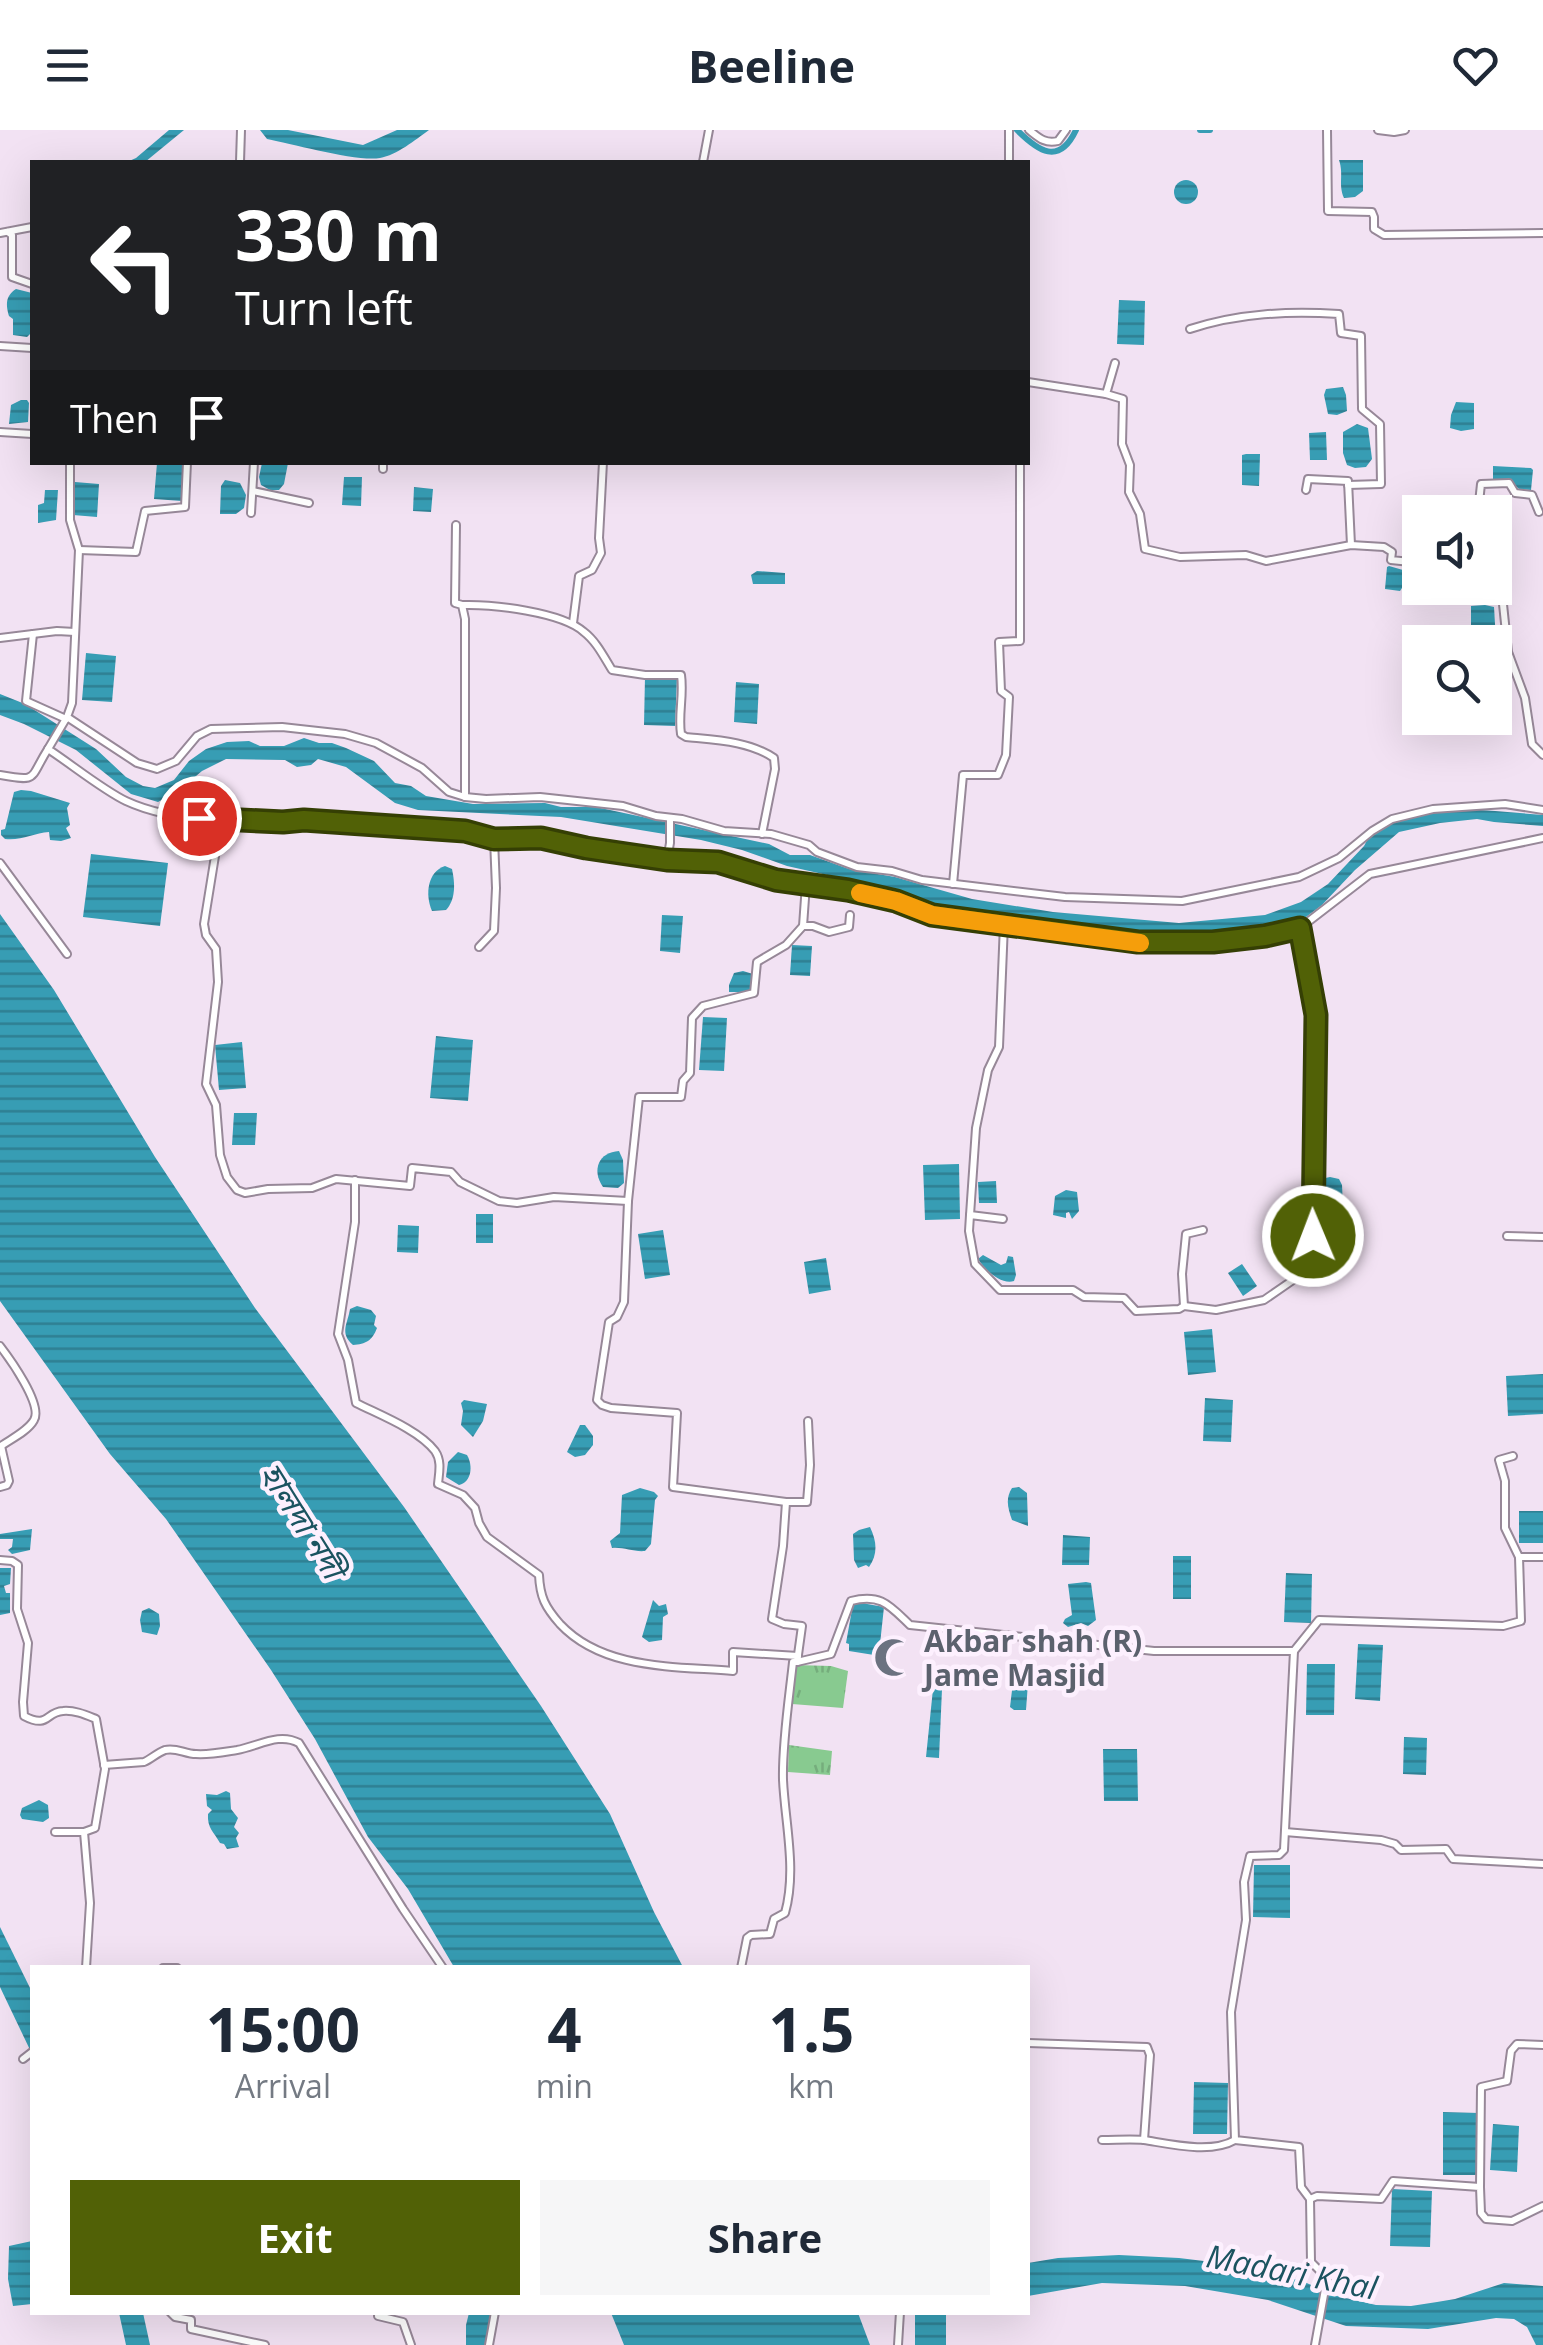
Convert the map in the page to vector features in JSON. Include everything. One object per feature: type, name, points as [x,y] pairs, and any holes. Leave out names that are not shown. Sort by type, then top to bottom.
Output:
[{"type":"street","points":[[240,160],[241,130]]},
{"type":"street","points":[[703,160],[709,130]]},
{"type":"street","points":[[1009,130],[1009,160]]},
{"type":"street","points":[[1029,130],[1050,143],[1058,142],[1066,130]]},
{"type":"street","points":[[1327,130],[1328,211],[1372,212],[1374,230],[1384,236],[1543,233]]},
{"type":"street","points":[[1378,130],[1404,130]]},
{"type":"street","points":[[4,232],[30,227]]},
{"type":"street","points":[[4,232],[12,235],[12,277],[30,283]]},
{"type":"street","points":[[1190,328],[1244,315],[1340,314],[1341,333],[1361,336],[1362,409],[1380,424],[1381,484],[1348,485]]},
{"type":"street","points":[[0,346],[30,348]]},
{"type":"street","points":[[1106,394],[1115,363]]},
{"type":"street","points":[[1030,382],[1123,399],[1122,444],[1130,465],[1129,492],[1140,514],[1145,550],[1180,557],[1246,554],[1266,561],[1351,546],[1384,548],[1392,552],[1391,560],[1402,561]]},
{"type":"street","points":[[0,432],[30,434]]},
{"type":"street","points":[[0,775],[34,775],[72,703],[79,550],[70,520],[70,465]]},
{"type":"street","points":[[79,550],[136,552],[145,512],[185,506],[187,465]]},
{"type":"street","points":[[250,514],[254,465]]},
{"type":"street","points":[[573,623],[580,576],[592,570],[601,553],[602,465]]},
{"type":"street","points":[[953,884],[963,775],[998,774],[1006,756],[1009,697],[1001,692],[999,642],[1020,640],[1020,465]]},
{"type":"street","points":[[1306,490],[1308,479],[1348,481],[1351,546]]},
{"type":"street","points":[[1480,495],[1481,484],[1510,483],[1515,493],[1532,495],[1539,512]]},
{"type":"street","points":[[253,492],[309,503]]},
{"type":"street","points":[[456,525],[455,603],[484,604],[573,623],[588,635],[612,670],[681,675],[681,734],[734,742],[774,758],[762,834]]},
{"type":"street","points":[[462,605],[465,797]]},
{"type":"street","points":[[1502,605],[1508,652],[1525,698],[1532,744],[1543,754]]},
{"type":"street","points":[[0,638],[75,632]]},
{"type":"street","points":[[32,634],[26,701],[66,720],[136,763],[157,770],[176,761],[197,736],[210,730],[282,727],[345,734],[376,743],[422,768],[449,792],[465,797],[540,797],[622,806],[724,831],[762,834],[810,845],[817,852],[857,867],[953,884],[1065,897],[1182,902],[1298,877],[1339,858],[1392,819],[1433,809],[1487,805],[1543,810]]},
{"type":"street","points":[[48,749],[126,801],[178,817],[304,820],[465,831],[494,839],[541,838],[667,860],[718,862],[776,880],[896,901],[932,915],[1138,942],[1213,942],[1300,928],[1370,874],[1543,838]]},
{"type":"street","points":[[221,819],[204,930],[216,949],[218,982],[206,1084],[218,1112],[222,1167],[238,1190],[245,1193],[312,1188],[336,1179],[410,1186],[412,1168],[451,1172],[460,1182],[499,1201],[517,1203],[554,1197],[628,1201]]},
{"type":"street","points":[[667,860],[670,819]]},
{"type":"street","points":[[479,947],[494,931],[494,839]]},
{"type":"street","points":[[0,863],[68,954]]},
{"type":"street","points":[[806,884],[803,926],[786,945],[756,962],[754,993],[703,1006],[692,1018],[690,1073],[683,1080],[680,1096],[640,1097],[628,1201],[624,1302],[610,1322],[598,1403],[611,1408],[677,1412],[673,1487],[786,1502],[807,1502],[808,1421]]},
{"type":"street","points":[[803,926],[829,932],[849,927],[850,915]]},
{"type":"street","points":[[1004,924],[999,1047],[988,1070],[976,1128],[969,1231],[975,1264],[1000,1290],[1073,1290],[1084,1297],[1124,1298],[1136,1310],[1179,1310],[1184,1306],[1216,1310],[1264,1300],[1314,1259],[1316,1015],[1300,928]]},
{"type":"street","points":[[355,1180],[355,1222],[338,1334],[348,1360],[356,1403],[406,1427],[436,1452],[440,1464],[438,1484],[463,1495],[475,1508],[487,1537],[539,1574],[543,1603],[589,1647],[614,1657],[655,1664],[732,1670],[733,1652],[797,1659],[832,1654],[851,1601],[865,1597],[884,1601],[910,1625],[1154,1651],[1294,1651]]},
{"type":"street","points":[[970,1215],[1003,1218]]},
{"type":"street","points":[[1184,1306],[1186,1234],[1204,1230]]},
{"type":"street","points":[[1506,1236],[1543,1237]]},
{"type":"street","points":[[0,1346],[14,1365],[36,1414],[24,1430],[0,1445],[9,1481],[0,1487]]},
{"type":"street","points":[[1235,2140],[1231,2012],[1246,1920],[1244,1882],[1250,1856],[1280,1855],[1284,1850],[1294,1651],[1319,1620],[1503,1626],[1521,1621],[1519,1557],[1505,1528],[1505,1481],[1499,1460],[1513,1456]]},
{"type":"street","points":[[742,1965],[747,1938],[770,1934],[774,1919],[785,1912],[787,1905],[790,1862],[783,1776],[793,1662],[797,1659],[802,1626],[772,1619],[786,1502]]},
{"type":"street","points":[[1519,1557],[1543,1558]]},
{"type":"street","points":[[0,1560],[18,1565],[18,1609],[28,1643],[24,1716],[42,1721],[61,1710],[96,1719],[104,1764],[95,1828],[54,1832]]},
{"type":"street","points":[[104,1764],[150,1761],[161,1751],[194,1755],[240,1750],[275,1739],[300,1743],[441,1965]]},
{"type":"street","points":[[84,1832],[90,1903],[86,1965]]},
{"type":"street","points":[[1284,1832],[1381,1840],[1402,1850],[1446,1849],[1452,1858],[1543,1864]]},
{"type":"street","points":[[1030,2043],[1146,2047],[1150,2055],[1144,2140]]},
{"type":"street","points":[[1543,2045],[1518,2044],[1511,2051],[1507,2081],[1481,2087],[1480,2187],[1481,2214],[1486,2219],[1512,2221],[1543,2206]]},
{"type":"street","points":[[1102,2140],[1144,2140],[1166,2146],[1225,2146],[1235,2140],[1299,2146],[1300,2187],[1310,2199],[1310,2262],[1327,2278],[1315,2345]]},
{"type":"street","points":[[1310,2199],[1381,2199],[1393,2181],[1480,2187]]},
{"type":"street","points":[[172,2315],[191,2320],[191,2330],[265,2345]]},
{"type":"street","points":[[490,2345],[495,2315]]},
{"type":"street","points":[[898,2345],[900,2315]]},
{"type":"street","points":[[378,2316],[404,2322],[411,2345]]},
{"type":"green space","points":[[796,1665],[831,1666],[848,1671],[843,1708],[792,1704]]},
{"type":"green space","points":[[789,1745],[832,1751],[830,1775],[788,1772]]},
{"type":"water","points":[[169,130],[184,130],[147,160],[132,160]]},
{"type":"water","points":[[260,130],[288,130],[363,145],[397,130],[429,130],[393,154],[370,159],[267,139]]},
{"type":"water","points":[[1339,160],[1363,160],[1363,191],[1355,197],[1344,198]]},
{"type":"water","points":[[1186,180],[1195,183],[1195,201],[1186,204],[1177,201],[1174,192],[1177,183]]},
{"type":"water","points":[[16,289],[30,292],[27,337],[13,335],[13,319],[7,304]]},
{"type":"water","points":[[1119,300],[1145,301],[1144,345],[1117,344]]},
{"type":"water","points":[[1343,387],[1347,411],[1328,414],[1326,389]]},
{"type":"water","points":[[21,400],[29,403],[28,422],[9,424],[11,405]]},
{"type":"water","points":[[1456,402],[1474,403],[1474,429],[1450,428]]},
{"type":"water","points":[[1357,424],[1368,428],[1372,459],[1366,467],[1355,468],[1347,465],[1343,453],[1343,432]]},
{"type":"water","points":[[1326,432],[1327,460],[1310,460],[1309,433]]},
{"type":"water","points":[[1260,454],[1259,486],[1242,485],[1242,455]]},
{"type":"water","points":[[157,465],[185,465],[182,501],[154,499]]},
{"type":"water","points":[[262,465],[288,465],[279,490],[261,485]]},
{"type":"water","points":[[1493,466],[1531,468],[1531,490],[1519,489],[1510,481],[1493,480]]},
{"type":"water","points":[[344,477],[362,477],[361,506],[342,505]]},
{"type":"water","points":[[225,480],[240,483],[246,495],[244,508],[236,514],[220,514],[221,486]]},
{"type":"water","points":[[75,482],[99,484],[97,517],[73,515]]},
{"type":"water","points":[[414,487],[433,489],[431,512],[413,511]]},
{"type":"water","points":[[45,490],[58,490],[56,520],[38,523],[38,505],[44,503]]},
{"type":"water","points":[[1387,567],[1402,570],[1400,591],[1385,589]]},
{"type":"water","points":[[757,571],[785,573],[785,584],[753,584],[751,575]]},
{"type":"water","points":[[1471,606],[1494,607],[1495,625],[1471,625]]},
{"type":"water","points":[[86,653],[116,656],[112,702],[82,700]]},
{"type":"water","points":[[645,677],[677,678],[675,726],[644,725]]},
{"type":"water","points":[[736,682],[759,684],[757,724],[734,722]]},
{"type":"water","points":[[0,694],[25,704],[96,749],[126,777],[143,786],[155,788],[174,780],[189,761],[206,749],[227,742],[284,746],[304,738],[332,743],[374,761],[395,783],[411,786],[426,796],[473,804],[596,807],[769,844],[790,855],[810,855],[849,869],[895,877],[972,899],[1053,912],[1179,923],[1265,915],[1301,902],[1328,884],[1364,846],[1372,831],[1409,817],[1442,810],[1493,811],[1543,815],[1543,826],[1477,819],[1399,832],[1302,920],[1234,936],[1079,930],[974,915],[701,840],[561,817],[418,810],[395,803],[346,767],[318,759],[311,765],[297,767],[285,760],[226,759],[158,802],[131,794],[76,750],[0,715]]},
{"type":"water","points":[[21,790],[70,803],[70,825],[66,828],[71,838],[50,840],[49,832],[5,839],[1,830],[5,829],[14,792]]},
{"type":"water","points":[[91,854],[168,863],[160,926],[83,917]]},
{"type":"water","points":[[445,866],[452,869],[453,896],[446,910],[432,911],[429,885],[434,873]]},
{"type":"water","name":"হালদা নদী","points":[[0,914],[54,990],[155,1157],[255,1308],[404,1507],[541,1706],[610,1814],[682,1965],[453,1965],[408,1889],[368,1837],[315,1739],[271,1670],[166,1519],[110,1454],[0,1301]]},
{"type":"water","points":[[662,915],[683,916],[680,953],[660,951]]},
{"type":"water","points":[[792,945],[812,946],[810,976],[790,975]]},
{"type":"water","points":[[734,973],[753,974],[751,989],[729,992]]},
{"type":"water","points":[[703,1017],[727,1018],[724,1071],[699,1070]]},
{"type":"water","points":[[436,1036],[473,1040],[468,1101],[430,1098]]},
{"type":"water","points":[[242,1042],[246,1088],[219,1090],[215,1045]]},
{"type":"water","points":[[234,1113],[257,1113],[255,1145],[232,1145]]},
{"type":"water","points":[[619,1151],[624,1183],[618,1188],[603,1187],[599,1163],[606,1155]]},
{"type":"water","points":[[959,1164],[960,1219],[925,1220],[923,1165]]},
{"type":"water","points":[[1321,1179],[1339,1179],[1342,1185],[1343,1206],[1338,1209],[1321,1205],[1319,1184]]},
{"type":"water","points":[[996,1181],[997,1203],[979,1203],[978,1182]]},
{"type":"water","points":[[1066,1190],[1077,1192],[1079,1211],[1072,1219],[1069,1212],[1066,1218],[1053,1215],[1055,1196]]},
{"type":"water","points":[[476,1214],[493,1214],[493,1243],[476,1243]]},
{"type":"water","points":[[1288,1223],[1307,1224],[1306,1258],[1286,1257]]},
{"type":"water","points":[[398,1225],[419,1226],[418,1253],[397,1252]]},
{"type":"water","points":[[663,1230],[670,1275],[645,1279],[638,1234]]},
{"type":"water","points":[[983,1255],[1001,1265],[1008,1256],[1013,1257],[1014,1281],[1004,1281],[989,1272],[978,1259]]},
{"type":"water","points":[[826,1258],[831,1290],[809,1294],[804,1262]]},
{"type":"water","points":[[1242,1264],[1257,1286],[1243,1296],[1228,1273]]},
{"type":"water","points":[[357,1306],[371,1310],[377,1328],[368,1341],[353,1345],[346,1336],[346,1328],[350,1309]]},
{"type":"water","points":[[1212,1329],[1216,1372],[1188,1375],[1184,1332]]},
{"type":"water","points":[[1543,1374],[1543,1414],[1508,1416],[1506,1376]]},
{"type":"water","points":[[1205,1398],[1233,1400],[1231,1442],[1203,1441]]},
{"type":"water","points":[[464,1400],[487,1404],[473,1437],[461,1425]]},
{"type":"water","points":[[580,1425],[585,1425],[593,1436],[593,1445],[585,1455],[575,1457],[567,1452]]},
{"type":"water","points":[[458,1452],[467,1455],[471,1468],[467,1480],[459,1485],[446,1477],[448,1462]]},
{"type":"water","points":[[1019,1487],[1027,1493],[1028,1526],[1012,1520],[1008,1508],[1012,1488]]},
{"type":"water","points":[[640,1488],[658,1496],[651,1544],[645,1551],[612,1548],[610,1541],[620,1533],[622,1495]]},
{"type":"water","points":[[1519,1511],[1543,1511],[1543,1543],[1519,1543]]},
{"type":"water","points":[[870,1527],[874,1557],[869,1567],[858,1568],[853,1534]]},
{"type":"water","points":[[32,1529],[30,1550],[12,1554],[8,1550],[13,1539],[0,1539],[0,1534]]},
{"type":"water","points":[[1063,1535],[1090,1537],[1089,1565],[1062,1565]]},
{"type":"water","points":[[1173,1556],[1191,1556],[1191,1599],[1173,1599]]},
{"type":"water","points":[[0,1568],[11,1568],[10,1584],[4,1586],[6,1593],[10,1593],[10,1613],[0,1615]]},
{"type":"water","points":[[1286,1573],[1312,1574],[1311,1623],[1284,1622]]},
{"type":"water","points":[[1091,1583],[1096,1620],[1088,1626],[1081,1623],[1068,1627],[1063,1623],[1072,1615],[1068,1584]]},
{"type":"water","points":[[653,1600],[659,1606],[666,1604],[668,1614],[663,1617],[662,1640],[649,1642],[642,1637]]},
{"type":"water","points":[[856,1602],[884,1607],[880,1644],[876,1644],[874,1655],[849,1651],[846,1643]]},
{"type":"water","points":[[149,1608],[159,1614],[157,1635],[142,1632],[142,1611]]},
{"type":"water","points":[[1358,1644],[1383,1645],[1380,1701],[1355,1699]]},
{"type":"water","points":[[1307,1664],[1335,1664],[1334,1715],[1306,1715]]},
{"type":"water","points":[[1018,1679],[1028,1683],[1026,1710],[1010,1707],[1013,1682]]},
{"type":"water","points":[[933,1689],[942,1689],[939,1758],[926,1757]]},
{"type":"water","points":[[1404,1737],[1427,1738],[1426,1775],[1403,1774]]},
{"type":"water","points":[[1103,1749],[1137,1749],[1138,1801],[1104,1801]]},
{"type":"water","points":[[226,1791],[238,1818],[234,1827],[239,1833],[239,1847],[227,1849],[210,1826],[208,1814],[212,1810],[207,1806],[206,1794]]},
{"type":"water","points":[[39,1800],[48,1805],[49,1818],[43,1822],[22,1819],[22,1808]]},
{"type":"water","points":[[1254,1865],[1290,1865],[1290,1918],[1253,1917]]},
{"type":"water","points":[[0,1927],[30,1988],[30,2050],[0,1987]]},
{"type":"water","points":[[1194,2082],[1228,2083],[1227,2134],[1193,2134]]},
{"type":"water","points":[[1443,2112],[1479,2113],[1478,2175],[1443,2175]]},
{"type":"water","points":[[1493,2124],[1519,2126],[1517,2172],[1490,2170]]},
{"type":"water","points":[[1392,2189],[1432,2191],[1430,2247],[1390,2246]]},
{"type":"water","points":[[30,2241],[30,2304],[13,2306],[8,2279],[9,2246]]},
{"type":"water","points":[[1119,2255],[1237,2265],[1376,2305],[1411,2306],[1455,2299],[1504,2283],[1543,2286],[1543,2345],[1536,2345],[1527,2327],[1514,2319],[1496,2318],[1428,2329],[1346,2326],[1268,2300],[1185,2286],[1102,2283],[1030,2296],[1030,2263]]},
{"type":"water","points":[[119,2315],[143,2315],[150,2345],[126,2345]]},
{"type":"water","points":[[468,2315],[492,2315],[485,2345],[466,2345]]},
{"type":"water","points":[[612,2315],[859,2315],[870,2345],[624,2345]]},
{"type":"water","points":[[915,2315],[946,2315],[946,2345],[915,2345]]},
{"type":"waterway","points":[[1017,130],[1048,151],[1063,148],[1076,130]]},
{"type":"waterway","points":[[1200,130],[1210,130]]},
{"type":"slow traffic","points":[[860,893],[932,915],[1140,943]]},
{"type":"place","name":"Akbar shah (R) Jame Masjid","points":[[894,1657]]},
{"type":"route","points":[[199,818],[304,820],[465,831],[494,839],[541,838],[667,860],[718,862],[776,880],[896,901],[932,915],[1138,942],[1213,942],[1300,928],[1316,1015],[1313,1236]]},
{"type":"water label","name":"Madari Khal","points":[[1292,2271]]}]
